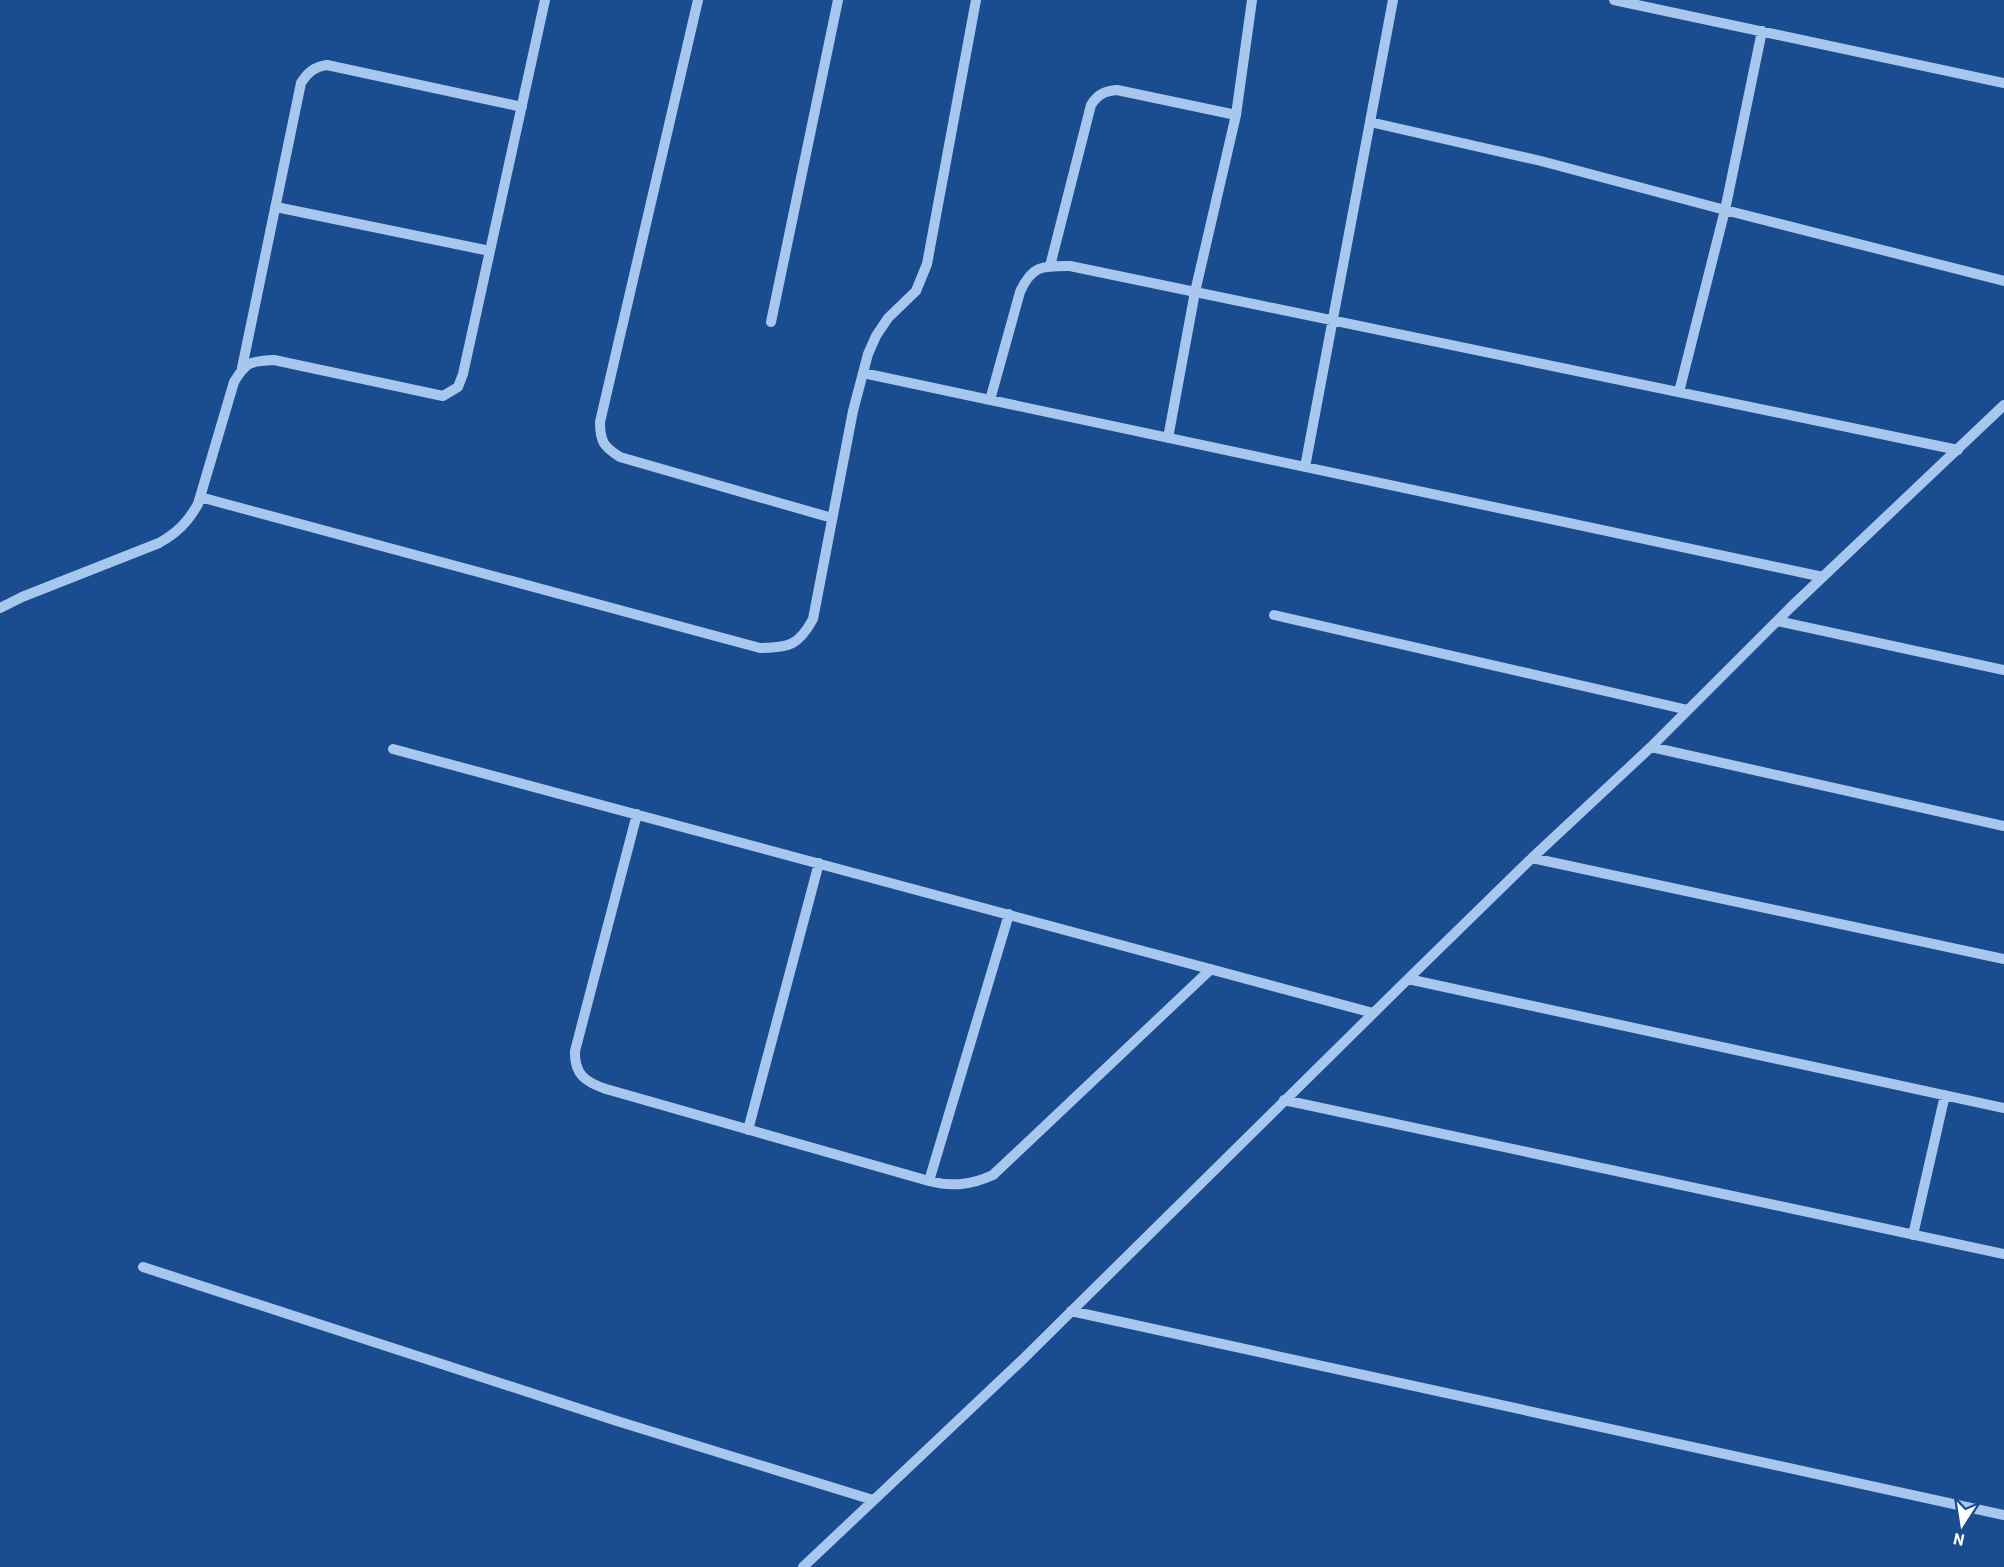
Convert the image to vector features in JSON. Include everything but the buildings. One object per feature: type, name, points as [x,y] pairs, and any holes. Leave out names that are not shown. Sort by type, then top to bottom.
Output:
[{"type":"street","points":[[242,368],[255,361],[274,360],[443,396],[458,387],[463,374],[545,0]]},
{"type":"street","points":[[698,0],[600,422],[600,438],[608,450],[620,457],[832,518]]},
{"type":"street","points":[[771,322],[838,0]]},
{"type":"street","points":[[200,497],[760,648],[782,648],[796,641],[813,619],[853,411],[868,354],[888,318],[916,291],[927,264],[976,0]]},
{"type":"street","points":[[1168,438],[1195,292],[1236,115],[1252,0]]},
{"type":"street","points":[[1305,467],[1394,0]]},
{"type":"street","points":[[1614,0],[2004,83]]},
{"type":"street","points":[[1679,392],[1725,210],[1762,31]]},
{"type":"street","points":[[0,609],[22,597],[159,543],[176,533],[189,519],[200,497],[234,382],[242,368],[301,83],[307,74],[316,67],[327,65],[522,107]]},
{"type":"street","points":[[1050,266],[1091,105],[1098,96],[1107,91],[1118,90],[1236,115]]},
{"type":"street","points":[[1370,122],[1541,161],[2004,281]]},
{"type":"street","points":[[276,207],[490,251]]},
{"type":"street","points":[[990,400],[1020,292],[1027,277],[1038,269],[1050,266],[1070,266],[1958,450]]},
{"type":"street","points":[[863,373],[1823,577]]},
{"type":"street","points":[[803,1567],[1071,1311],[1532,858],[1651,747],[1777,621],[2004,405]]},
{"type":"street","points":[[1274,615],[1688,710]]},
{"type":"street","points":[[1777,621],[2004,670]]},
{"type":"street","points":[[1651,747],[2004,826]]},
{"type":"street","points":[[393,749],[1373,1013]]},
{"type":"street","points":[[637,814],[575,1051],[575,1063],[580,1074],[598,1087],[929,1181],[963,1185],[978,1182],[993,1175],[1211,969]]},
{"type":"street","points":[[1532,858],[2004,959]]},
{"type":"street","points":[[748,1130],[819,863]]},
{"type":"street","points":[[929,1181],[1010,914]]},
{"type":"street","points":[[1408,979],[2004,1108]]},
{"type":"street","points":[[1913,1234],[1945,1095]]},
{"type":"street","points":[[1284,1100],[2004,1254]]},
{"type":"street","points":[[143,1266],[617,1421],[873,1500]]},
{"type":"street","points":[[1071,1311],[2004,1515]]}]
